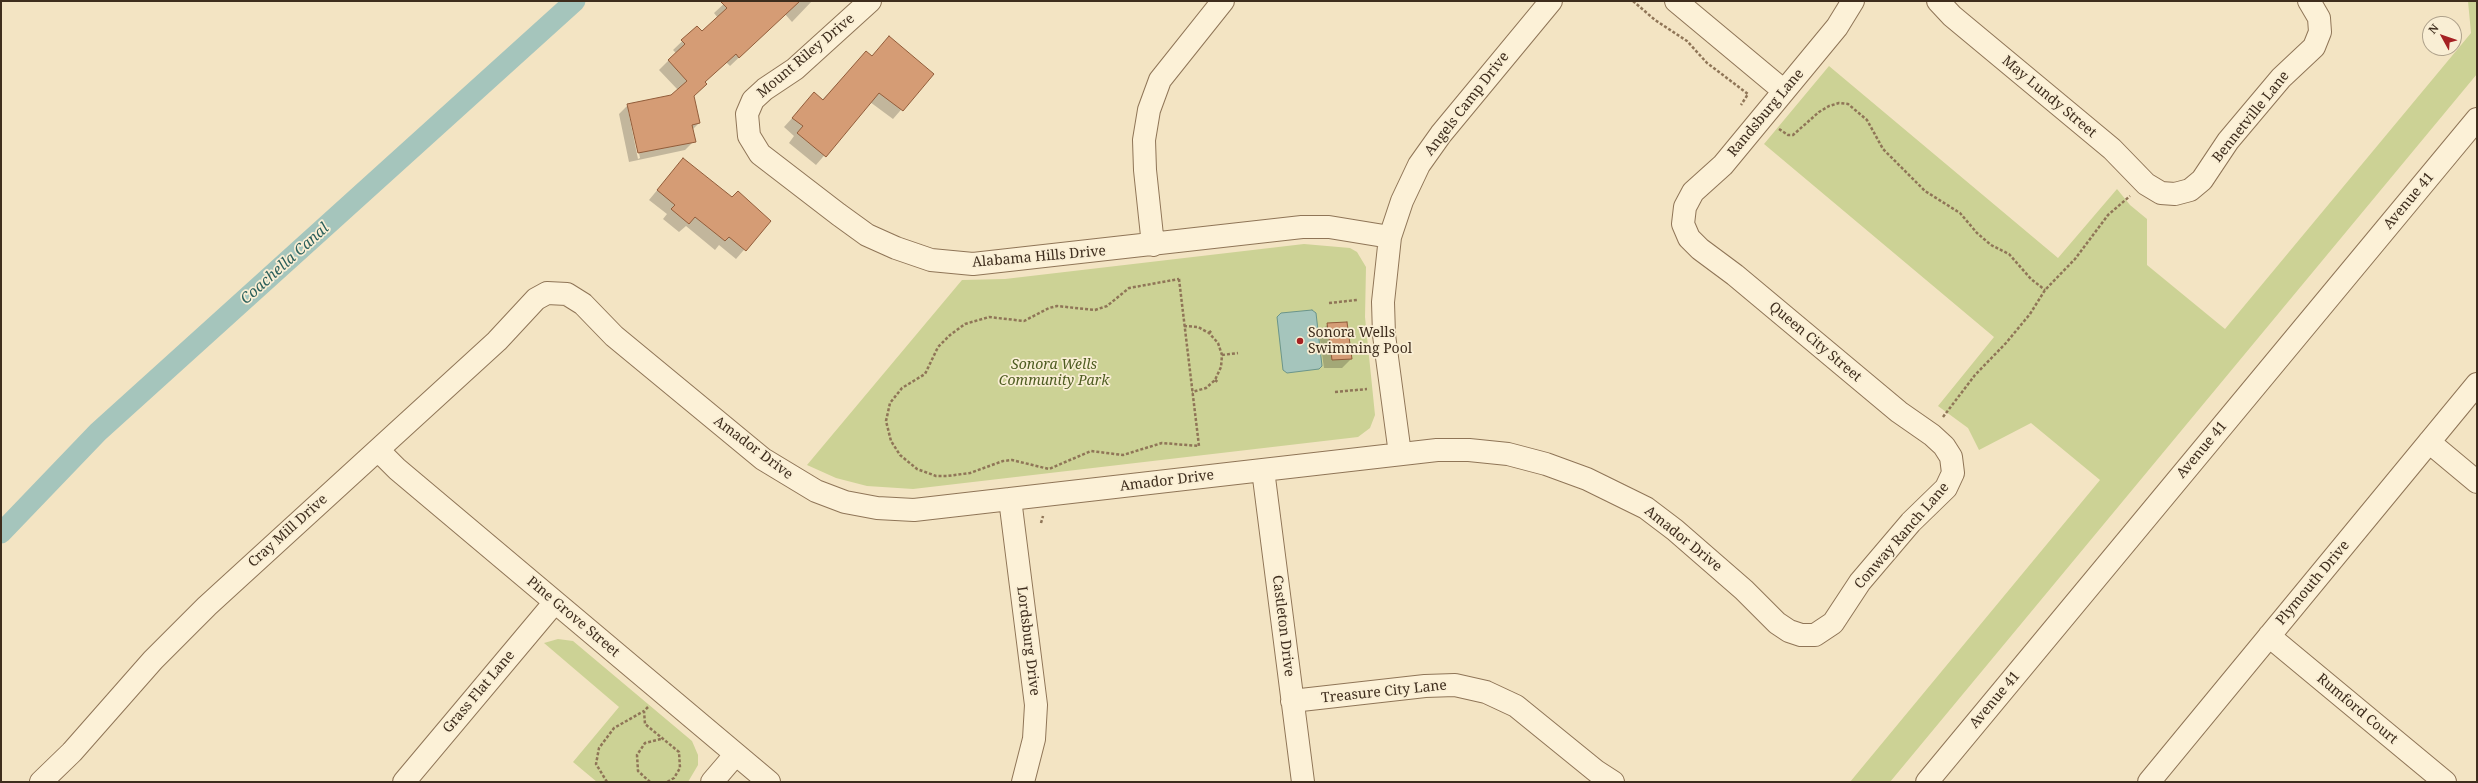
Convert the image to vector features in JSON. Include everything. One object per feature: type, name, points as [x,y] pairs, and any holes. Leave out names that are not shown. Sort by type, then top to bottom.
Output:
[{"type":"street","name":"Mount Riley Drive","points":[[747,114],[753,100],[765,89],[795,69],[870,1]]},
{"type":"street","points":[[1153,244],[1144,170],[1144,140],[1149,110],[1160,80],[1223,1]]},
{"type":"street","name":"Angels Camp Drive","points":[[1400,454],[1384,335],[1385,272],[1390,238],[1402,201],[1419,165],[1441,134],[1550,1]]},
{"type":"street","points":[[1676,1],[1784,91]]},
{"type":"street","name":"Randsburg Lane","points":[[1684,224],[1685,207],[1693,192],[1723,164],[1837,27],[1853,1]]},
{"type":"street","name":"May Lundy Street","points":[[1938,1],[1952,16],[2112,149],[2146,184],[2161,193]]},
{"type":"street","name":"Bennetville Lane","points":[[2161,193],[2175,194],[2190,190],[2202,180],[2228,141],[2276,84],[2314,47],[2320,32],[2314,9]]},
{"type":"street","name":"Alabama Hills Drive","points":[[747,114],[749,136],[760,154],[867,235],[896,248],[931,260],[973,264],[1302,227],[1329,227],[1390,238]]},
{"type":"street","name":"Avenue 41","points":[[1927,782],[2477,119]]},
{"type":"street","name":"Queen City Street","points":[[1684,224],[1689,238],[1700,249],[1735,275],[1899,412],[1932,435],[1944,446],[1951,457]]},
{"type":"street","name":"Amador Drive","points":[[547,293],[567,294],[583,304],[614,336],[763,459],[816,492],[846,502],[877,508],[914,510],[1400,454],[1469,450],[1508,454],[1546,464],[1587,479],[1646,508],[1675,530],[1744,590],[1777,623],[1788,631],[1801,635]]},
{"type":"street","name":"Cray Mill Drive","points":[[41,782],[72,752],[148,666],[207,606],[497,341],[536,299],[547,293]]},
{"type":"street","name":"Plymouth Drive","points":[[2149,782],[2477,384]]},
{"type":"street","points":[[2429,442],[2477,482]]},
{"type":"street","name":"Pine Grove Street","points":[[378,450],[397,470],[769,782]]},
{"type":"street","name":"Conway Ranch Lane","points":[[1801,635],[1815,635],[1833,624],[1860,582],[1911,522],[1946,488],[1953,473],[1951,457]]},
{"type":"street","name":"Castleton Drive","points":[[1263,470],[1303,782]]},
{"type":"street","name":"Lordsburg Drive","points":[[1010,500],[1036,705],[1034,739],[1023,782]]},
{"type":"street","name":"Grass Flat Lane","points":[[404,782],[555,602]]},
{"type":"street","name":"Rumford Court","points":[[2269,636],[2444,782]]},
{"type":"street","name":"Treasure City Lane","points":[[1292,702],[1425,686],[1455,685],[1486,692],[1516,706],[1596,771],[1613,782]]},
{"type":"street","points":[[712,782],[736,754]]},
{"type":"path","points":[[1633,1],[1655,20],[1687,41],[1707,63],[1748,94],[1741,104]]},
{"type":"path","points":[[1777,128],[1788,135],[1793,135],[1819,112],[1839,103],[1848,104],[1867,120],[1883,149],[1925,191],[1960,214],[1977,233],[1991,245],[2009,254],[2031,279],[2045,290]]},
{"type":"path","points":[[1943,417],[1975,375],[2001,348],[2030,314],[2045,290],[2075,259],[2108,215],[2129,196]]},
{"type":"path","points":[[1179,279],[1184,326],[1199,446],[1162,442],[1123,455],[1091,451],[1049,469],[1012,460],[1003,461],[970,474],[947,476],[924,473],[900,455],[891,441],[886,421],[890,403],[896,393],[925,374],[935,352],[945,340],[965,324],[981,318],[1018,322],[1057,306],[1095,310],[1107,306],[1129,288],[1179,279]]},
{"type":"path","points":[[1329,303],[1357,300]]},
{"type":"path","points":[[1184,326],[1198,327],[1209,333],[1218,344],[1222,355],[1221,367],[1215,380],[1206,388],[1192,392]]},
{"type":"path","points":[[1209,333],[1212,330]]},
{"type":"path","points":[[1222,355],[1238,353]]},
{"type":"path","points":[[1215,380],[1219,383]]},
{"type":"path","points":[[1335,392],[1367,389]]},
{"type":"path","points":[[607,782],[596,764],[599,748],[614,728],[644,711],[649,705]]},
{"type":"path","points":[[644,711],[645,724],[662,739],[676,748],[680,758],[677,773],[668,782]]},
{"type":"path","points":[[650,782],[638,771],[637,755],[645,743],[662,739]]},
{"type":"green space","points":[[2468,1],[2477,1],[2477,74],[1890,782],[1850,782],[2100,480],[2031,423],[1979,450],[1968,428],[1938,406],[1994,337],[1764,144],[1829,66],[2058,258],[2117,189],[2130,205],[2147,219],[2147,265],[2225,329],[2452,56],[2462,56],[2462,44],[2471,33]]},
{"type":"green space","name":"Sonora Wells Community Park","points":[[1304,244],[1350,248],[1357,252],[1366,267],[1365,317],[1375,415],[1370,428],[1358,437],[913,489],[867,486],[836,478],[807,465],[962,280],[1005,279]]},
{"type":"green space","points":[[558,639],[573,641],[692,741],[698,755],[698,765],[688,782],[597,782],[573,762],[619,707],[544,643]]},
{"type":"water","name":"Sonora Wells Swimming Pool","points":[[1312,310],[1316,313],[1322,366],[1319,369],[1287,373],[1283,370],[1277,317],[1281,313]]},
{"type":"building","points":[[720,1],[800,1],[739,58],[736,54],[705,82],[707,84],[694,96],[700,123],[692,125],[696,142],[638,153],[627,104],[671,95],[687,81],[668,60],[685,44],[681,40],[697,26],[702,31],[727,8]]},
{"type":"building","points":[[889,36],[934,74],[903,111],[879,93],[826,157],[797,133],[803,126],[792,118],[814,92],[823,100],[866,51],[872,56]]},
{"type":"building","points":[[683,158],[732,197],[738,191],[771,221],[746,251],[729,237],[725,241],[695,217],[689,224],[671,209],[675,205],[657,190]]},
{"type":"building","points":[[1347,322],[1352,359],[1332,360],[1327,323]]},
{"type":"waterway","name":"Coachella Canal","points":[[1,533],[98,432],[575,1]]},
{"type":"place","name":"Sonora Wells Swimming Pool","points":[[1300,341]]}]
